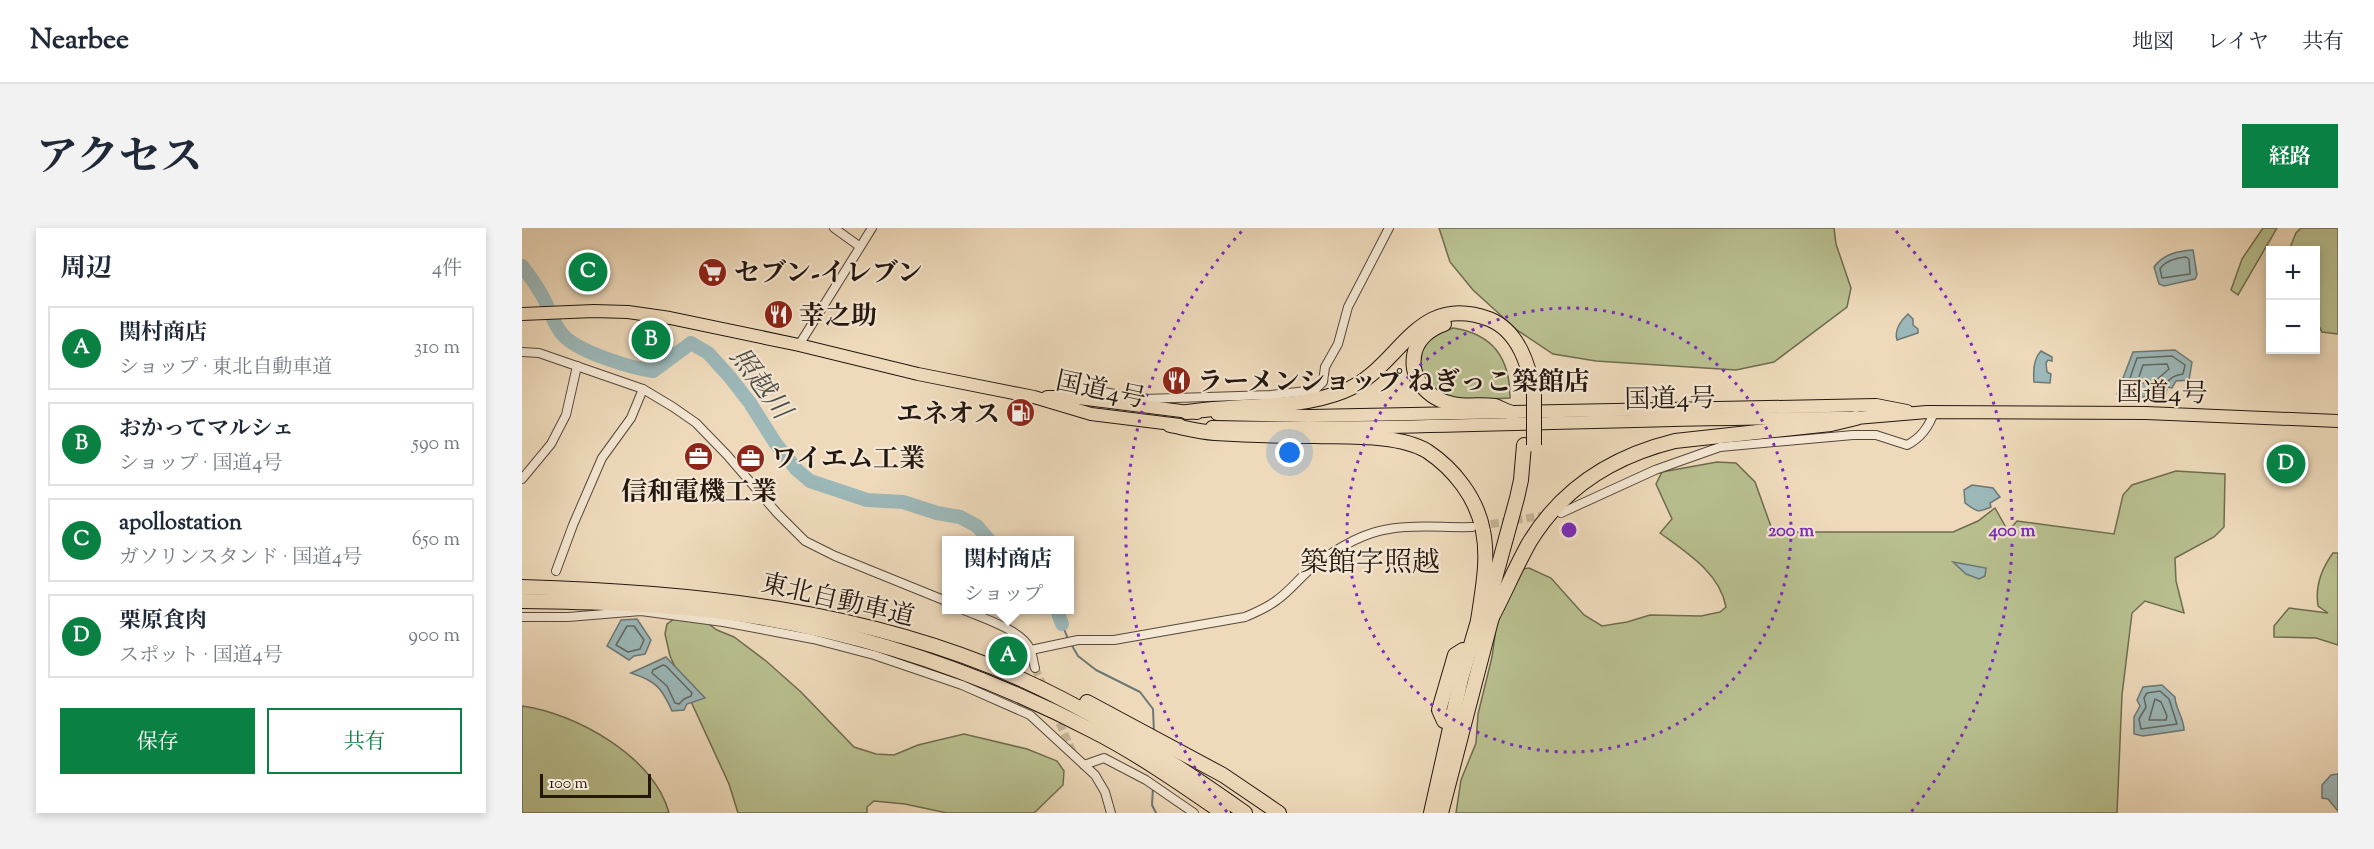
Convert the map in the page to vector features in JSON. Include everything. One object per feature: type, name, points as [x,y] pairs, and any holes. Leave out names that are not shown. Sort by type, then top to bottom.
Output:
[{"type":"highway","name":"国道4号","points":[[526,314],[561,311],[628,312],[670,318],[799,345],[918,374],[1034,397],[1091,414],[1170,425],[1311,429],[1413,425],[1856,418],[1887,417],[1914,412]]},
{"type":"highway","points":[[1186,412],[1321,400],[1347,390],[1381,365],[1407,337],[1425,322],[1443,315],[1463,313],[1476,315],[1493,321],[1515,340],[1524,355],[1530,395],[1525,500],[1483,627],[1467,717],[1431,813]]},
{"type":"highway","points":[[1512,413],[1494,406],[1454,404],[1436,398],[1425,390],[1417,379],[1413,364],[1415,349],[1422,338],[1441,325],[1455,322],[1482,325],[1496,333],[1512,351],[1530,395]]},
{"type":"highway","name":"国道4号","points":[[1034,397],[1130,401],[1186,412],[1309,416],[1876,405],[1914,412],[2146,413],[2338,421]]},
{"type":"highway","points":[[1447,813],[1447,737],[1444,721],[1467,646],[1483,627],[1538,530],[1566,496],[1606,467],[1651,447],[1675,441],[1831,423],[1856,418]]},
{"type":"highway","points":[[1170,425],[1211,433],[1366,437],[1400,442],[1425,450],[1466,488],[1477,510],[1483,531],[1485,557],[1483,627]]},
{"type":"highway","name":"東北自動車道","points":[[522,587],[634,592],[748,603],[795,611],[876,630],[1024,677],[1077,698],[1163,749]]},
{"type":"highway","name":"東北自動車道","points":[[522,601],[630,604],[732,614],[861,640],[917,656],[991,683],[1053,711],[1125,749],[1223,813]]},
{"type":"highway","points":[[1447,737],[1467,646]]},
{"type":"highway","points":[[1163,749],[1245,813]]},
{"type":"highway","points":[[1163,749],[1223,775],[1279,813]]},
{"type":"highway","points":[[1424,813],[1447,773]]},
{"type":"highway","points":[[1441,813],[1447,773]]},
{"type":"street","points":[[834,228],[859,246]]},
{"type":"street","points":[[799,345],[872,228]]},
{"type":"street","points":[[1075,387],[1130,401],[1270,395],[1316,390],[1323,382],[1325,367],[1338,344],[1348,308],[1389,228]]},
{"type":"street","points":[[522,352],[539,353],[643,389],[696,423],[805,541],[835,556],[942,599]]},
{"type":"street","points":[[522,479],[551,444],[566,415],[577,366]]},
{"type":"street","points":[[556,571],[602,458],[632,418],[643,389]]},
{"type":"street","points":[[1128,420],[1130,401]]},
{"type":"street","points":[[1561,513],[1655,470],[1720,447],[1853,435],[1876,435],[1907,445],[1916,440],[1930,424],[1934,412]]},
{"type":"street","points":[[1031,650],[1078,640],[1114,640],[1245,617],[1263,610],[1279,599],[1313,567],[1330,555],[1370,534],[1389,528],[1472,527]]},
{"type":"street","points":[[540,616],[546,606]]},
{"type":"street","points":[[522,617],[653,613],[723,622],[813,639],[874,654],[962,685],[1030,715],[1095,775],[1105,792],[1110,813]]},
{"type":"street","points":[[976,614],[1002,625],[1022,638],[1031,650],[1035,668]]},
{"type":"street","points":[[1084,765],[1104,758],[1146,780],[1194,813]]},
{"type":"green space","points":[[1439,228],[1834,228],[1836,244],[1851,288],[1847,307],[1774,362],[1736,370],[1596,361],[1553,354],[1517,330],[1473,290],[1450,262]]},
{"type":"green space","points":[[2263,228],[2277,228],[2238,295],[2231,290],[2242,259]]},
{"type":"green space","points":[[2301,228],[2338,228],[2338,334],[2322,332],[2320,328],[2320,246],[2291,246],[2296,233]]},
{"type":"green space","points":[[1453,328],[1479,336],[1496,350],[1507,371],[1510,398],[1447,399],[1421,377],[1424,345],[1434,336]]},
{"type":"green space","points":[[1717,462],[1736,463],[1755,482],[1773,532],[1953,532],[1978,521],[1995,508],[2008,531],[2017,521],[2114,534],[2123,495],[2132,485],[2176,471],[2225,474],[2224,527],[2214,537],[2175,558],[2176,581],[2184,613],[2145,601],[2132,613],[2122,695],[2117,813],[1456,813],[1461,780],[1476,743],[1478,714],[1495,635],[1495,598],[1501,581],[1511,571],[1529,568],[1551,578],[1584,615],[1602,626],[1650,615],[1701,616],[1720,612],[1726,607],[1717,584],[1700,564],[1660,533],[1672,519],[1656,484],[1662,472]]},
{"type":"green space","points":[[2333,553],[2338,553],[2338,645],[2316,638],[2274,637],[2274,626],[2289,608],[2328,613],[2318,606],[2318,592],[2323,571]]},
{"type":"green space","points":[[674,619],[703,620],[717,630],[734,637],[801,692],[854,747],[876,754],[894,755],[918,745],[964,734],[1027,749],[1057,761],[1064,771],[1063,785],[1034,813],[947,813],[905,804],[874,801],[867,807],[867,813],[738,813],[729,784],[670,656],[665,634],[667,624]]},
{"type":"green space","points":[[522,706],[565,718],[610,741],[648,774],[661,793],[669,813],[522,813]]},
{"type":"water","points":[[2193,250],[2197,275],[2195,279],[2164,286],[2159,284],[2154,267],[2162,259],[2171,254]]},
{"type":"water","points":[[1908,314],[1913,319],[1913,325],[1918,329],[1918,333],[1897,340],[1896,333]]},
{"type":"water","points":[[2175,350],[2192,362],[2189,380],[2176,381],[2172,388],[2167,387],[2166,394],[2125,399],[2117,394],[2133,352]]},
{"type":"water","points":[[2041,351],[2052,357],[2052,361],[2048,360],[2046,363],[2047,372],[2051,374],[2050,383],[2034,382],[2035,361]]},
{"type":"water","points":[[1972,485],[1993,488],[2000,497],[1990,503],[1991,507],[1980,511],[1975,510],[1965,503],[1964,490]]},
{"type":"water","points":[[1953,562],[1986,568],[1985,576],[1979,579],[1966,574]]},
{"type":"water","points":[[637,619],[651,640],[645,654],[634,656],[629,660],[607,646],[621,620]]},
{"type":"water","points":[[666,657],[705,698],[687,704],[684,710],[672,711],[657,686],[631,673]]},
{"type":"water","points":[[2162,685],[2175,697],[2184,730],[2143,736],[2134,734],[2134,717],[2140,706],[2137,700],[2143,687]]},
{"type":"water","points":[[2338,774],[2338,811],[2328,799],[2322,798],[2322,785],[2331,775]]},
{"type":"waterway","name":"照越川","points":[[522,266],[541,293],[554,322],[563,335],[592,353],[619,363],[653,371],[691,343],[708,353],[750,403],[776,444],[797,470],[810,481],[867,500],[903,502],[937,513],[960,517],[977,526],[986,536]]},
{"type":"waterway","name":"照越川","points":[[1058,614],[1062,624]]},
{"type":"waterway","points":[[1062,624],[1068,639]]},
{"type":"waterway","points":[[1071,644],[1078,656],[1096,670],[1140,692],[1153,709],[1154,733]]},
{"type":"waterway","points":[[1153,787],[1152,805],[1156,813]]},
{"type":"tunnel","points":[[1479,526],[1547,515]]},
{"type":"tunnel","points":[[1035,668],[1073,753]]},
{"type":"place","name":"apollostation","points":[[588,272]]},
{"type":"place","name":"セブン-イレブン","points":[[713,272]]},
{"type":"place","name":"幸之助","points":[[778,315]]},
{"type":"place","name":"おかってマルシェ","points":[[651,340]]},
{"type":"place","name":"ラーメンショップ ねぎっこ築館店","points":[[1176,381]]},
{"type":"place","name":"エネオス","points":[[1021,413]]},
{"type":"place","name":"信和電機工業","points":[[699,457]]},
{"type":"place","name":"ワイエム工業","points":[[750,458]]},
{"type":"place","name":"栗原食肉","points":[[2286,464]]},
{"type":"place","name":"関村商店","points":[[1008,656]]},
{"type":"district","name":"築館字照越","points":[[1370,561]]}]
